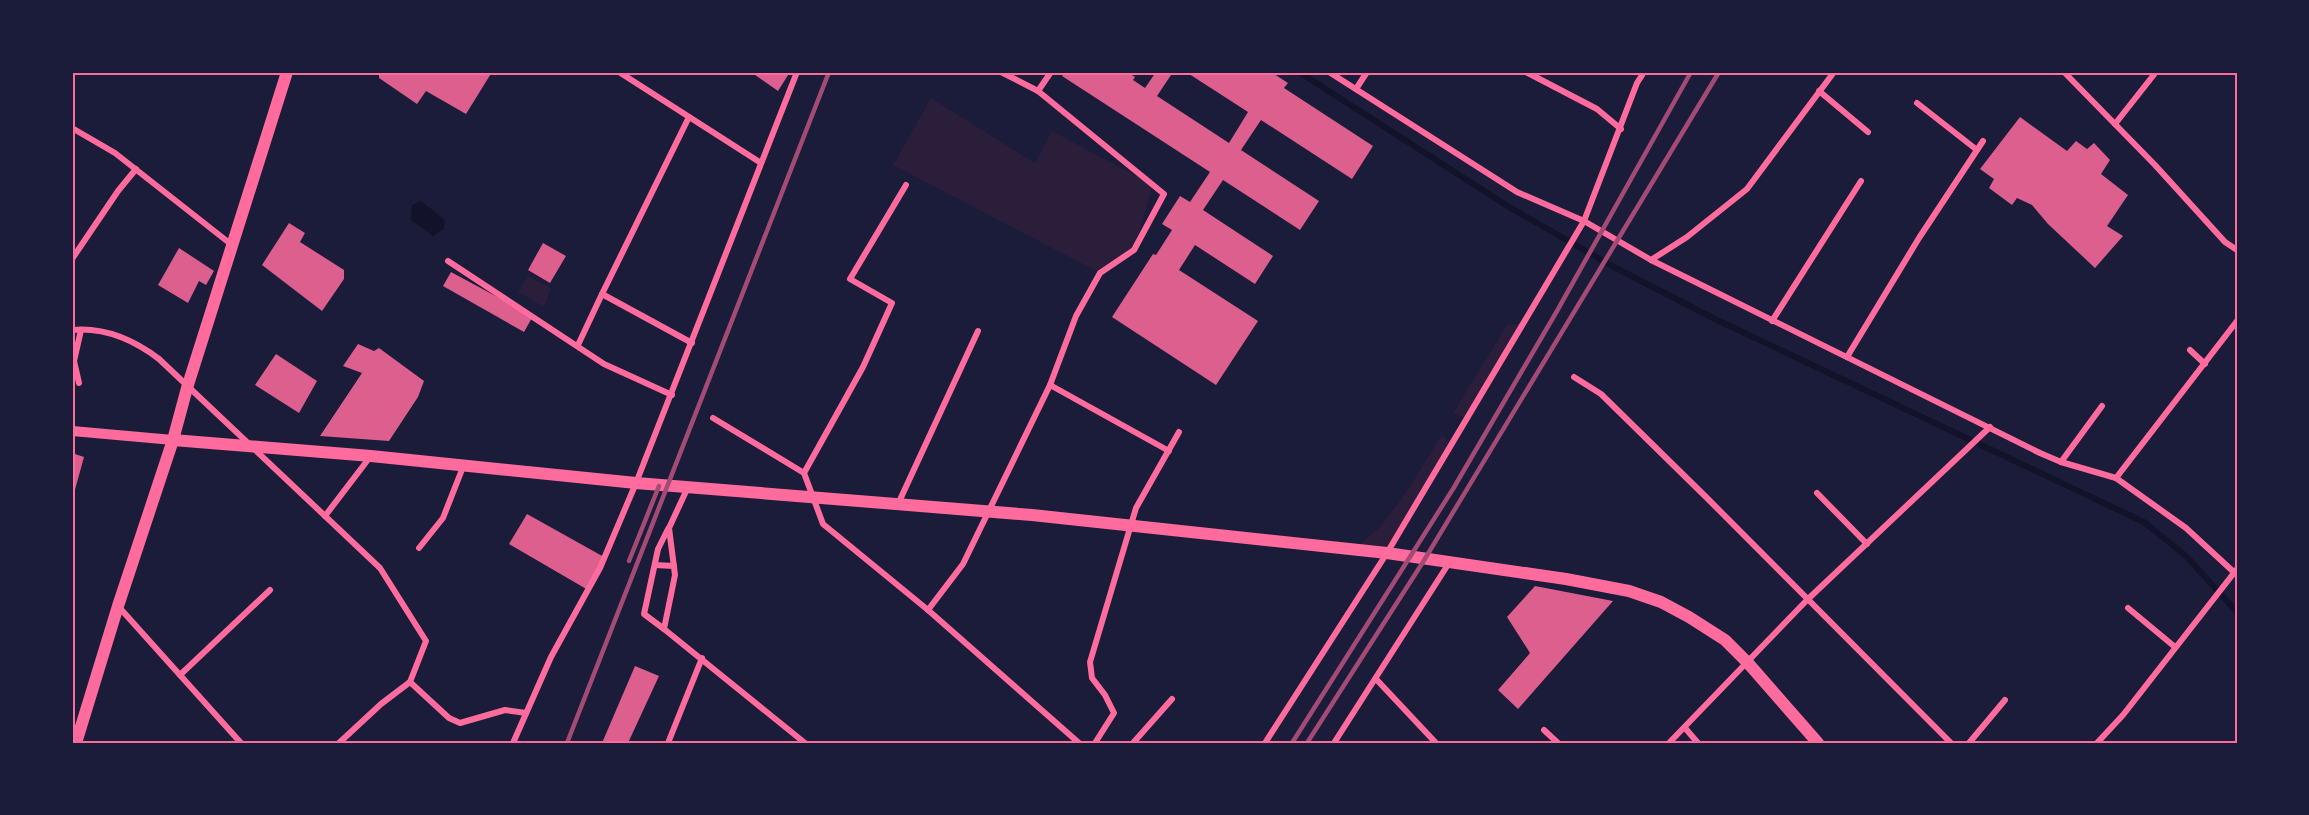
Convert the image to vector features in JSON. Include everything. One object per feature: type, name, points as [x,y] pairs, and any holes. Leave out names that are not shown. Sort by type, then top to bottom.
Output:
[{"type":"main road","points":[[76,743],[173,440],[187,387],[284,73]]},
{"type":"main road","points":[[173,440],[1130,526],[1387,553],[1566,579],[1629,591],[1661,602],[1725,640],[1818,743]]},
{"type":"street","points":[[619,72],[761,163]]},
{"type":"street","points":[[513,743],[551,657],[600,568],[636,483],[797,72]]},
{"type":"street","points":[[928,610],[963,564],[1050,385],[1076,316],[1100,273],[1134,250],[1164,194],[1038,92],[1001,72]]},
{"type":"street","points":[[1038,92],[1051,72]]},
{"type":"street","points":[[1329,72],[1517,192],[1584,220],[1651,260],[1988,429],[2061,462],[2116,478],[2186,528],[2236,572],[2228,579],[2123,715],[2097,743]]},
{"type":"street","points":[[1356,90],[1367,72]]},
{"type":"street","points":[[1526,72],[1597,109],[1621,129]]},
{"type":"street","points":[[1265,743],[1387,553],[1578,231],[1621,129],[1637,83],[1644,72]]},
{"type":"street","points":[[1651,260],[1687,237],[1747,189],[1834,72]]},
{"type":"street","points":[[2064,72],[2225,242],[2237,250]]},
{"type":"street","points":[[2115,124],[2156,72]]},
{"type":"street","points":[[1820,91],[1868,132]]},
{"type":"street","points":[[1917,103],[1977,150]]},
{"type":"street","points":[[578,345],[689,117]]},
{"type":"street","points":[[72,128],[115,153],[232,245]]},
{"type":"street","points":[[1847,357],[1919,238],[1983,141]]},
{"type":"street","points":[[72,259],[118,191],[136,169]]},
{"type":"street","points":[[1772,321],[1861,181]]},
{"type":"street","points":[[804,473],[863,367],[892,303],[850,279],[906,185]]},
{"type":"street","points":[[448,261],[604,364],[672,395]]},
{"type":"street","points":[[602,294],[692,343]]},
{"type":"street","points":[[2116,478],[2237,321]]},
{"type":"street","points":[[72,330],[122,337],[141,345],[159,359],[380,568],[426,641],[410,682],[381,704],[339,743]]},
{"type":"street","points":[[79,383],[74,361],[81,330]]},
{"type":"street","points":[[898,504],[978,331]]},
{"type":"street","points":[[2190,350],[2205,364]]},
{"type":"street","points":[[1574,377],[1600,394],[1951,743]]},
{"type":"street","points":[[1050,385],[1169,451]]},
{"type":"street","points":[[2061,462],[2102,406]]},
{"type":"street","points":[[713,418],[804,473],[823,524],[928,610],[1079,743]]},
{"type":"street","points":[[1669,743],[1807,600],[1988,429]]},
{"type":"street","points":[[72,431],[173,440]]},
{"type":"street","points":[[1095,743],[1114,713],[1105,695],[1092,678],[1090,662],[1136,508],[1179,432]]},
{"type":"street","points":[[325,516],[371,456]]},
{"type":"street","points":[[418,548],[443,518],[463,467]]},
{"type":"street","points":[[688,486],[658,549],[644,614],[702,658],[805,743]]},
{"type":"street","points":[[1817,493],[1867,544]]},
{"type":"street","points":[[664,629],[675,575],[669,528]]},
{"type":"street","points":[[1334,743],[1449,563]]},
{"type":"street","points":[[655,566],[674,566]]},
{"type":"street","points":[[180,675],[270,590]]},
{"type":"street","points":[[118,606],[241,743]]},
{"type":"street","points":[[2128,608],[2175,647]]},
{"type":"street","points":[[668,743],[702,658]]},
{"type":"street","points":[[1376,679],[1436,743]]},
{"type":"street","points":[[410,682],[449,718],[460,723],[505,710],[526,713]]},
{"type":"street","points":[[1133,743],[1173,699]]},
{"type":"street","points":[[1969,743],[2004,700]]},
{"type":"street","points":[[1685,728],[1698,743]]},
{"type":"street","points":[[1544,730],[1558,743]]},
{"type":"shaded area","points":[[931,98],[1035,163],[1052,131],[1153,185],[1134,250],[1100,273],[893,165]]},
{"type":"shaded area","points":[[421,201],[445,220],[444,229],[433,236],[411,220],[412,205]]},
{"type":"shaded area","points":[[528,276],[551,288],[544,307],[518,292]]},
{"type":"shaded area","points":[[1523,323],[1466,419],[1453,413],[1507,325]]},
{"type":"shaded area","points":[[1442,435],[1451,444],[1387,553],[1355,549],[1382,525],[1407,491]]},
{"type":"building","points":[[379,72],[492,72],[466,114],[426,91],[417,104],[379,78]]},
{"type":"building","points":[[751,72],[790,72],[778,91]]},
{"type":"building","points":[[1065,72],[1127,72],[1135,77],[1133,80],[1145,88],[1156,72],[1173,72],[1157,96],[1229,143],[1248,112],[1186,72],[1271,72],[1288,83],[1284,88],[1373,146],[1352,179],[1261,120],[1241,150],[1319,201],[1300,230],[1223,180],[1203,210],[1273,256],[1255,284],[1195,245],[1179,270],[1258,321],[1216,385],[1112,317],[1153,254],[1156,255],[1172,230],[1162,224],[1180,196],[1190,202],[1210,172],[1062,76]]},
{"type":"building","points":[[2020,117],[2067,151],[2076,141],[2087,149],[2094,143],[2110,160],[2101,174],[2128,195],[2107,226],[2123,236],[2095,268],[2048,224],[2032,205],[2017,198],[2012,205],[1989,188],[1994,179],[1980,169]]},
{"type":"building","points":[[289,223],[305,233],[300,242],[344,270],[344,279],[322,311],[262,265]]},
{"type":"building","points":[[543,243],[566,256],[550,283],[528,270]]},
{"type":"building","points":[[179,248],[214,271],[206,285],[199,281],[188,303],[158,285]]},
{"type":"building","points":[[451,272],[533,316],[524,332],[443,286]]},
{"type":"building","points":[[358,344],[374,351],[379,348],[424,381],[418,397],[389,441],[320,436],[362,373],[343,366]]},
{"type":"building","points":[[276,354],[317,381],[299,413],[255,385]]},
{"type":"building","points":[[72,453],[84,457],[73,497],[72,497]]},
{"type":"building","points":[[527,514],[604,557],[588,590],[509,544]]},
{"type":"building","points":[[1535,586],[1613,601],[1518,709],[1498,690],[1530,653],[1507,617]]},
{"type":"building","points":[[635,666],[659,676],[628,743],[602,743]]},
{"type":"waterway","points":[[1299,72],[1509,207],[1612,266],[1717,320],[2144,522],[2186,556],[2237,612]]},
{"type":"railway","points":[[567,743],[829,72]]},
{"type":"railway","points":[[1292,743],[1453,489],[1557,311],[1691,72]]},
{"type":"railway","points":[[1307,743],[1423,562],[1719,72]]},
{"type":"railway","points":[[629,561],[659,486]]}]
